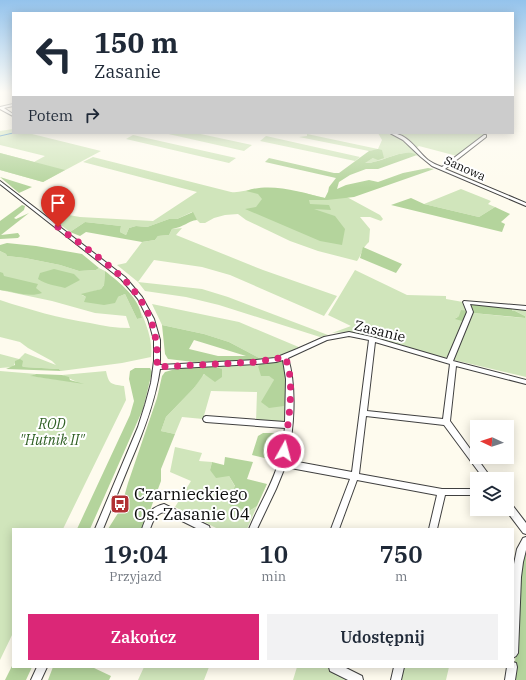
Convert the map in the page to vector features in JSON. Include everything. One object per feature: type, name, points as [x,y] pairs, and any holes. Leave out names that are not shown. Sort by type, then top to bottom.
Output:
[{"type":"street","name":"Sanowa","points":[[395,134],[403,137],[424,159],[442,169],[526,205]]},
{"type":"street","points":[[442,169],[485,136]]},
{"type":"street","points":[[0,182],[117,272],[139,296],[148,311],[155,333],[157,367],[153,392],[148,410],[99,528]]},
{"type":"street","points":[[483,472],[446,422],[451,363],[470,312],[466,302],[526,308]]},
{"type":"street","name":"Zasanie","points":[[157,367],[256,362],[285,357],[331,336],[349,334],[372,339],[451,363],[526,382]]},
{"type":"street","points":[[335,528],[355,476],[372,339]]},
{"type":"street","points":[[253,528],[283,463],[288,425],[290,390],[289,371],[285,357]]},
{"type":"street","points":[[363,413],[446,422]]},
{"type":"street","points":[[206,419],[288,425]]},
{"type":"street","points":[[283,463],[442,492],[470,492]]},
{"type":"street","points":[[433,528],[442,492]]},
{"type":"street","points":[[146,528],[152,514],[158,509],[170,510],[204,528]]},
{"type":"street","points":[[514,514],[526,530]]},
{"type":"street","points":[[514,627],[516,576],[519,556],[526,541]]},
{"type":"street","points":[[36,680],[42,668]]},
{"type":"street","points":[[336,668],[358,680]]},
{"type":"street","points":[[396,680],[399,668]]},
{"type":"street","points":[[510,680],[512,668]]},
{"type":"green space","points":[[12,129],[12,134],[32,134],[101,151],[43,182],[0,170],[0,153],[34,162],[45,156],[0,145],[0,131]]},
{"type":"green space","points":[[168,134],[201,134],[252,145],[244,151]]},
{"type":"green space","points":[[307,134],[378,149],[382,140],[379,134],[388,134],[402,139],[419,157],[407,153],[371,163],[364,163],[373,158],[375,150],[369,151],[299,137],[307,136]]},
{"type":"green space","points":[[398,134],[486,134],[457,156],[419,146],[416,148],[406,137]]},
{"type":"green space","points":[[133,135],[236,158],[229,163],[126,139]]},
{"type":"green space","points":[[266,136],[360,157],[355,161],[260,141]]},
{"type":"green space","points":[[378,149],[382,150],[384,158],[378,160],[373,158],[365,163],[371,163],[405,153],[417,155],[378,169],[366,169],[350,175],[339,182],[337,189],[346,185],[369,180],[378,182],[403,173],[428,168],[434,169],[354,197],[309,200],[310,204],[329,205],[331,210],[314,209],[335,216],[345,229],[342,245],[320,241],[245,209],[256,207],[262,199],[258,194],[246,191],[265,187],[286,189],[325,198],[329,187],[336,178],[265,162],[269,158],[339,173],[369,151]]},
{"type":"green space","points":[[0,153],[65,170],[43,182],[0,170]]},
{"type":"green space","points":[[93,157],[231,192],[262,189],[280,190],[325,198],[328,192],[345,196],[380,215],[383,219],[381,221],[370,217],[360,217],[370,229],[369,242],[357,261],[318,251],[290,241],[246,220],[238,214],[225,215],[214,218],[205,223],[200,223],[194,217],[192,212],[177,219],[169,219],[147,227],[136,226],[129,228],[126,235],[120,232],[121,226],[85,222],[70,232],[41,210],[80,217],[153,221],[197,192],[83,162]]},
{"type":"green space","points":[[0,177],[32,187],[19,193]]},
{"type":"green space","points":[[461,189],[491,201],[488,204],[495,207],[479,217],[424,204]]},
{"type":"green space","points":[[411,198],[424,204],[479,217],[495,207],[510,214],[501,222],[505,224],[502,232],[391,205]]},
{"type":"green space","points":[[22,205],[25,206],[24,210],[14,218],[16,219],[29,213],[1,235],[18,233],[20,236],[18,238],[0,239],[0,221]]},
{"type":"green space","points":[[193,212],[197,220],[172,229],[169,235],[158,236],[155,240],[142,242],[86,232],[80,236],[70,232],[85,222],[121,226],[120,232],[126,235],[129,228],[136,226],[147,227],[169,219],[177,219]]},
{"type":"green space","points":[[182,228],[176,235],[263,270],[337,296],[324,316],[230,275],[202,267],[154,260],[138,282],[117,265],[126,263],[142,242],[155,240],[158,236],[169,235],[172,229]]},
{"type":"green space","points":[[7,243],[36,246],[82,254],[99,268],[96,270],[79,271],[60,265],[7,256],[0,251],[0,245]]},
{"type":"green space","points":[[363,247],[402,264],[396,273],[360,258]]},
{"type":"green space","points":[[0,251],[7,256],[60,265],[79,271],[96,270],[99,268],[105,271],[104,285],[101,289],[82,295],[86,297],[118,297],[125,294],[137,319],[142,318],[141,312],[150,340],[151,357],[122,363],[61,371],[59,369],[24,367],[15,363],[13,367],[0,368],[0,354],[19,359],[25,353],[56,365],[52,361],[20,342],[0,337],[0,300],[67,319],[105,326],[130,328],[126,316],[95,313],[52,301],[0,290]]},
{"type":"green space","points":[[54,269],[74,274],[80,280],[65,288],[48,284],[38,279],[40,273]]},
{"type":"green space","points":[[355,270],[407,295],[446,296],[446,299],[463,302],[468,311],[456,318],[464,321],[449,357],[441,358],[432,356],[364,335],[353,333],[332,333],[351,326],[328,315]]},
{"type":"green space","points":[[105,271],[123,286],[133,298],[142,318],[137,319],[125,294],[118,297],[115,303],[104,305],[84,302],[86,297],[81,294],[101,289],[104,285]]},
{"type":"green space","points":[[0,272],[3,273],[4,276],[38,284],[36,288],[42,293],[26,295],[0,290]]},
{"type":"green space","points":[[138,282],[202,289],[228,297],[328,335],[320,337],[219,305],[186,297],[145,291]]},
{"type":"green space","points":[[152,304],[239,322],[301,348],[276,358],[263,360],[229,342],[204,334],[162,325]]},
{"type":"green space","points":[[468,304],[512,308],[512,311],[525,316],[525,318],[473,313],[469,323],[455,319],[459,316],[461,310],[468,311]]},
{"type":"green space","points":[[512,308],[526,309],[526,377],[454,360],[473,313],[524,318],[525,316],[515,311],[511,311]]},
{"type":"green space","points":[[162,325],[204,334],[229,342],[263,360],[194,362],[168,359],[165,354]],"holes":[[[194,340],[246,356],[218,356],[189,349]]]},
{"type":"green space","points":[[20,359],[23,361],[22,366],[24,367],[59,369],[61,371],[6,369],[15,365],[15,361]]},
{"type":"green space","points":[[284,361],[285,366],[287,378],[286,401],[284,406],[269,408],[261,402],[274,380],[269,376],[261,376],[258,366],[260,364]]},
{"type":"green space","points":[[260,364],[258,366],[274,380],[286,400],[284,423],[256,422],[257,392],[211,391],[203,419],[182,417],[175,434],[161,431],[166,417],[194,388],[200,378],[205,374],[221,369],[214,366]]},
{"type":"green space","points":[[214,366],[222,369],[222,377],[215,382],[204,374],[194,388],[166,417],[161,431],[175,434],[161,469],[161,481],[143,528],[109,528],[125,502],[124,497],[128,483],[157,398],[162,376],[165,372],[179,368]]},
{"type":"green space","points":[[135,368],[150,368],[152,372],[143,409],[90,528],[77,528],[130,415],[134,401],[129,379],[130,371]]},
{"type":"green space","name":"ROD \"Hutnik II\"","points":[[0,371],[36,374],[31,376],[77,382],[62,375],[106,371],[108,379],[111,383],[124,386],[126,400],[63,528],[12,528],[12,635],[0,660]]},
{"type":"green space","points":[[36,374],[62,375],[69,377],[70,380],[84,384],[30,376]]},
{"type":"green space","points":[[263,433],[274,433],[281,440],[277,461],[252,455],[258,436]]},
{"type":"green space","points":[[175,447],[202,453],[199,461],[212,462],[210,470],[229,476],[249,511],[257,506],[247,528],[216,528],[175,507],[191,481],[170,472]]},
{"type":"green space","points":[[225,457],[253,462],[247,479],[267,484],[257,506],[249,511],[229,505],[235,486],[229,476],[216,478],[210,470],[212,462],[224,465]]},
{"type":"green space","points":[[526,549],[526,680],[513,680],[516,652],[520,567]]},
{"type":"green space","points":[[12,666],[12,668],[32,668],[26,680],[5,680]]},
{"type":"green space","points":[[53,668],[94,668],[111,676],[109,680],[48,680]]},
{"type":"green space","points":[[144,668],[209,668],[204,680],[138,680]]},
{"type":"green space","points":[[297,668],[329,668],[350,680],[293,680]]},
{"type":"green space","points":[[401,668],[449,668],[446,680],[398,680]]},
{"type":"waterway","points":[[0,136],[12,133]]},
{"type":"place","name":"Czarnieckiego Os. Zasanie 04","points":[[120,504]]},
{"type":"route","points":[[58,227],[117,272],[135,290],[148,311],[157,340],[157,367],[256,362],[276,360],[285,357],[289,371],[290,390],[288,425],[284,451]]}]
